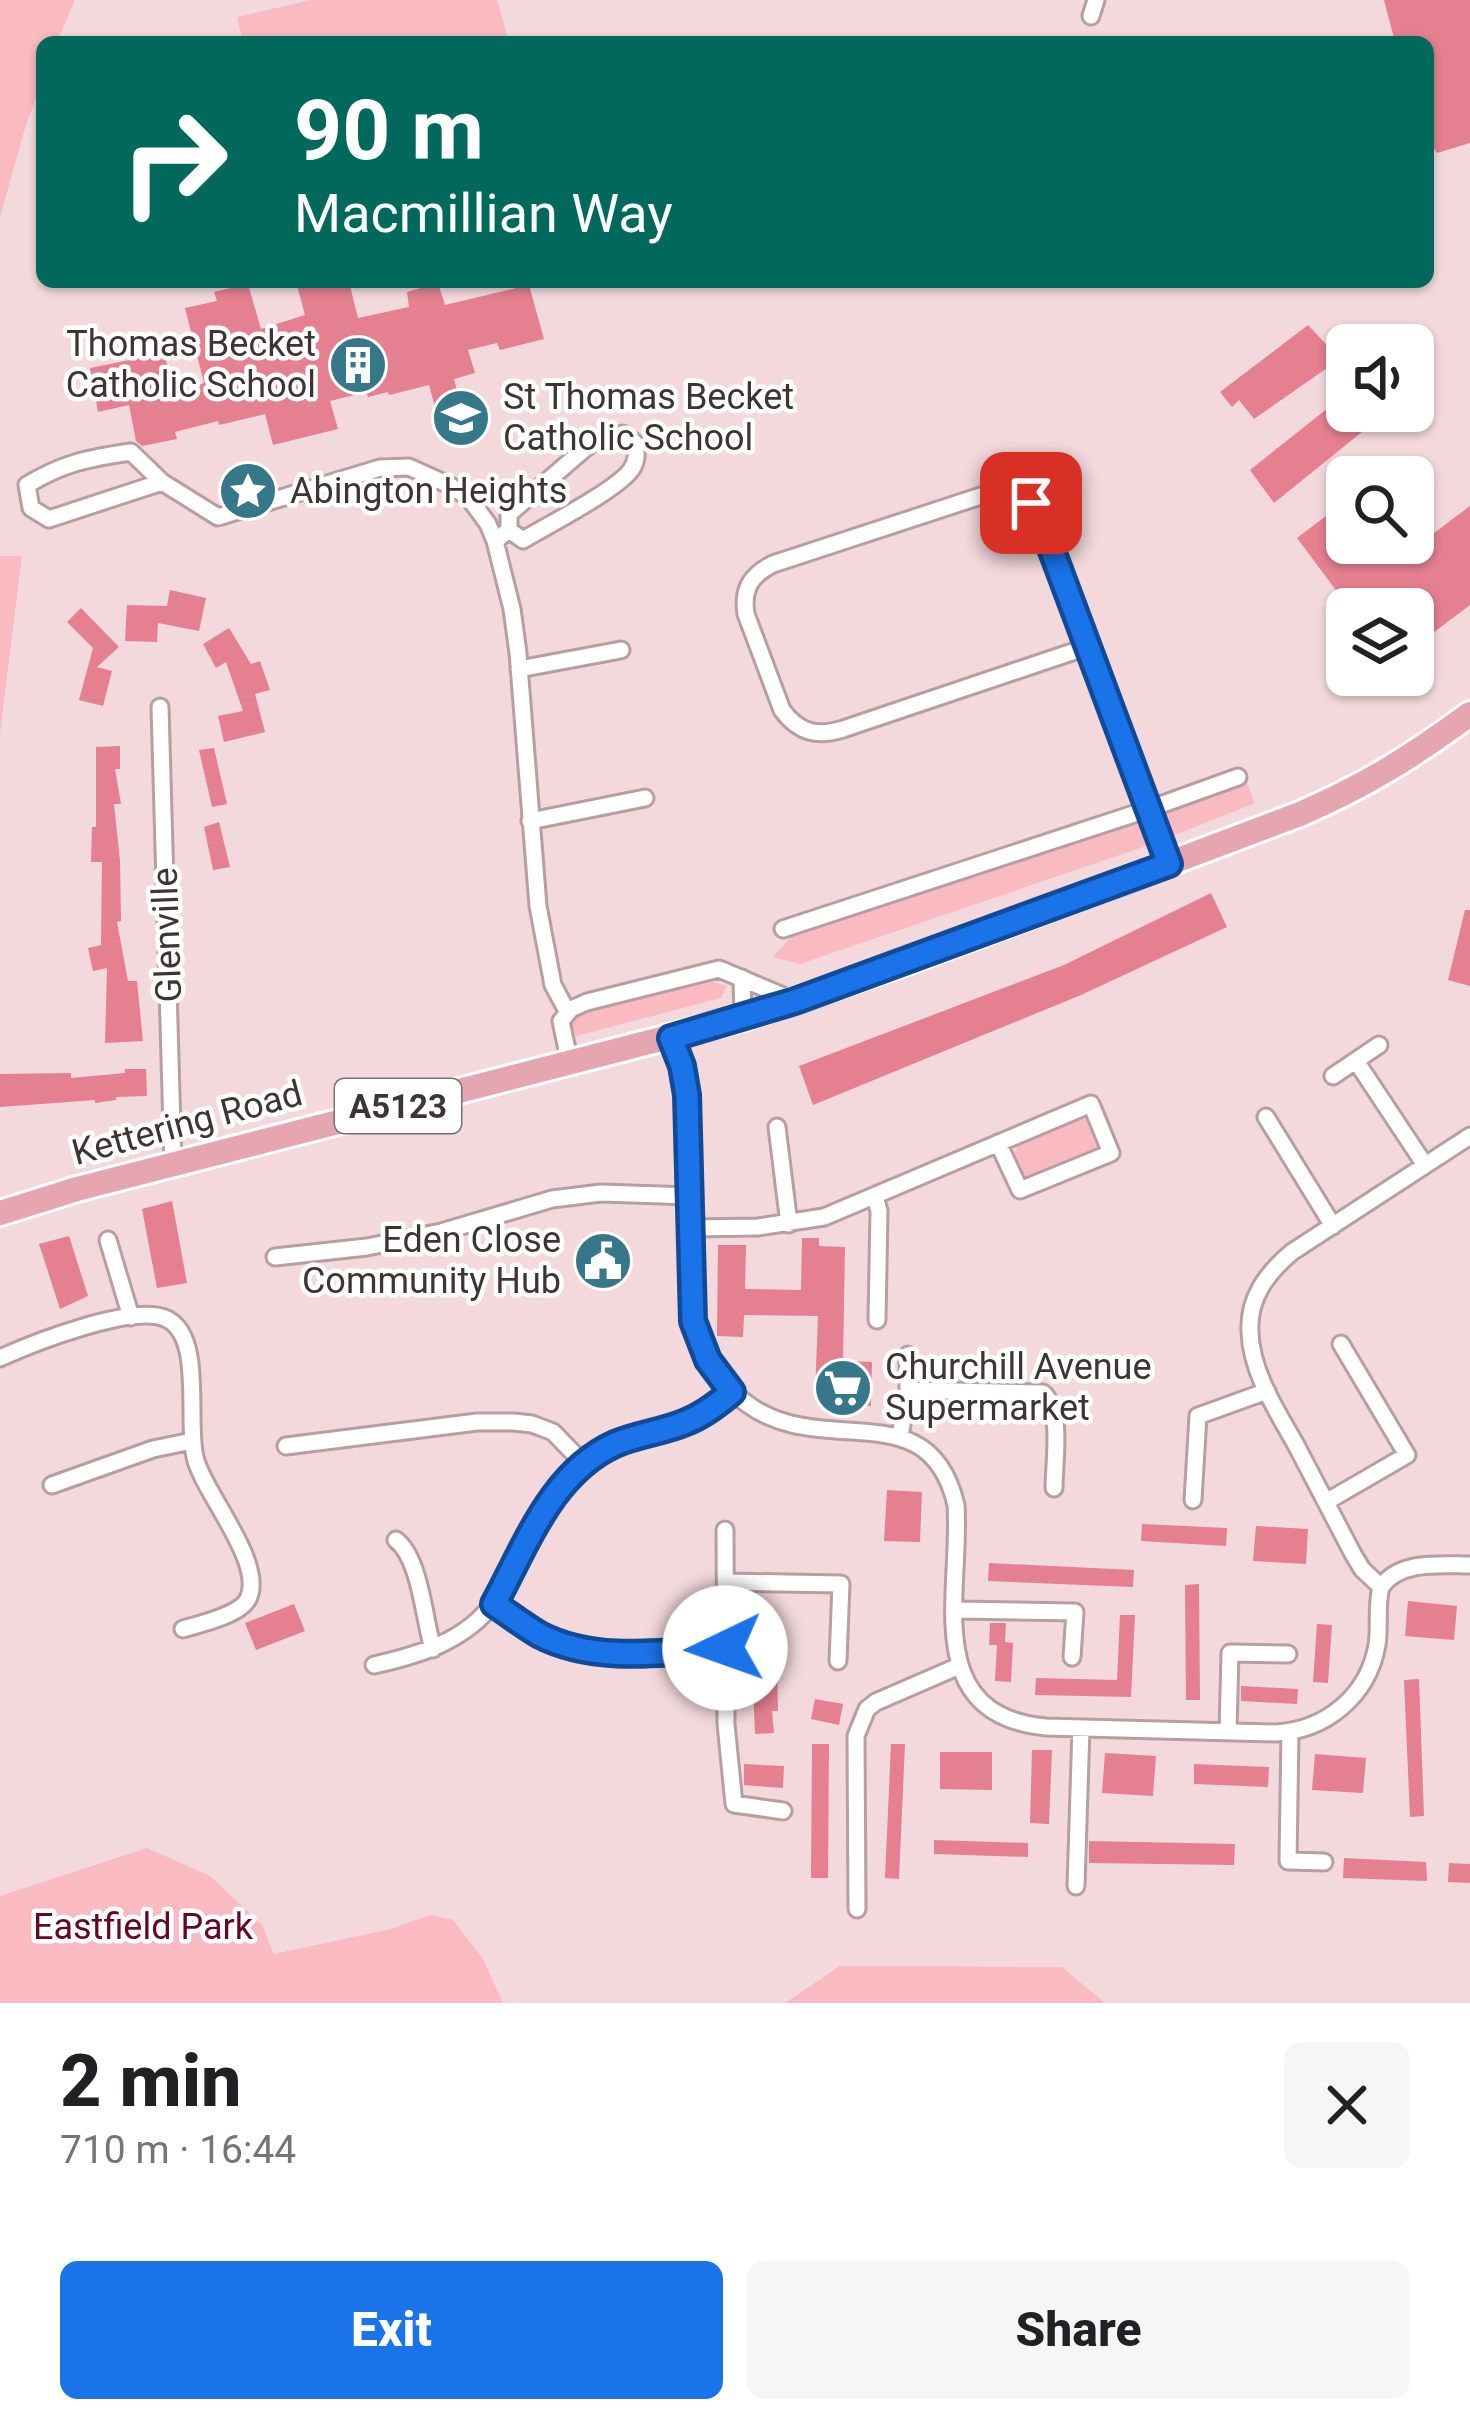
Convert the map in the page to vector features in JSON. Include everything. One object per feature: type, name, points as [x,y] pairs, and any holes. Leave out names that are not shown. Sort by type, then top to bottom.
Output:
[{"type":"main road","name":"Kettering Road","points":[[0,1213],[173,1164],[671,1038],[795,1001],[1342,796],[1414,755],[1470,714]]},
{"type":"street","points":[[495,542],[509,530],[509,514],[596,439],[623,434],[635,443],[634,467],[620,481],[523,540],[509,530]]},
{"type":"street","points":[[162,482],[49,519],[31,508],[27,485],[56,468],[131,452],[162,482],[218,517],[380,468],[409,467],[469,498],[495,542],[512,609],[538,906],[555,992],[567,1011]]},
{"type":"street","points":[[1087,647],[825,735],[812,734],[782,710],[744,600],[753,578],[773,564],[996,491],[1018,494],[1039,516],[1169,864]]},
{"type":"street","points":[[520,669],[621,650]]},
{"type":"street","name":"Glenville","points":[[160,707],[173,1164]]},
{"type":"street","points":[[783,929],[1238,776]]},
{"type":"street","points":[[530,821],[644,797]]},
{"type":"street","points":[[570,1064],[561,1028],[567,1011],[577,1005],[712,970],[725,970],[795,1001]]},
{"type":"street","points":[[742,978],[742,1018]]},
{"type":"street","points":[[671,1038],[687,1095],[693,1321],[708,1360],[749,1406],[789,1424],[900,1436],[937,1462],[952,1489],[958,1523],[958,1666],[982,1702],[1008,1720],[1082,1728],[1290,1732],[1327,1718],[1361,1687],[1376,1651],[1378,1606],[1387,1579],[1410,1568],[1470,1565]]},
{"type":"street","points":[[1333,1076],[1379,1046]]},
{"type":"street","points":[[1356,1060],[1425,1166]]},
{"type":"street","points":[[691,1228],[788,1224],[824,1217],[875,1196],[998,1143],[1091,1104],[1112,1153],[1020,1190],[998,1143]]},
{"type":"street","points":[[1266,1117],[1333,1226]]},
{"type":"street","points":[[777,1126],[788,1224]]},
{"type":"street","points":[[1381,1587],[1353,1554],[1267,1391],[1251,1346],[1250,1315],[1268,1274],[1279,1262],[1470,1136]]},
{"type":"street","points":[[275,1257],[367,1247],[441,1232],[552,1199],[601,1193],[691,1196]]},
{"type":"street","points":[[875,1196],[879,1211],[877,1320]]},
{"type":"street","points":[[108,1240],[131,1317]]},
{"type":"street","points":[[0,1358],[59,1333],[131,1317],[164,1317],[186,1339],[191,1441],[206,1488],[233,1529],[251,1590],[243,1606],[183,1630]]},
{"type":"street","points":[[1326,1502],[1407,1455],[1341,1344]]},
{"type":"street","points":[[900,1436],[908,1355]]},
{"type":"street","points":[[908,1390],[1043,1393],[1054,1409],[1054,1488]]},
{"type":"street","points":[[1193,1501],[1198,1416],[1267,1391]]},
{"type":"street","points":[[374,1665],[433,1648],[462,1632],[494,1604],[560,1488],[583,1463],[633,1437],[685,1423],[732,1392]]},
{"type":"street","points":[[286,1446],[477,1422],[514,1422],[553,1432],[583,1463]]},
{"type":"street","points":[[52,1485],[152,1449],[191,1441]]},
{"type":"street","points":[[725,1530],[726,1724],[734,1804],[783,1811]]},
{"type":"street","points":[[396,1540],[414,1563],[433,1648]]},
{"type":"street","points":[[726,1582],[841,1584],[838,1661]]},
{"type":"street","points":[[494,1604],[538,1634],[583,1650],[647,1653],[725,1648]]},
{"type":"street","points":[[955,1610],[1076,1612],[1072,1657]]},
{"type":"street","points":[[1228,1732],[1230,1653],[1288,1654]]},
{"type":"street","points":[[857,1910],[855,1749],[860,1722],[876,1702],[958,1666]]},
{"type":"street","points":[[1076,1886],[1082,1728]]},
{"type":"street","points":[[1290,1732],[1288,1861],[1324,1862]]},
{"type":"green space","points":[[0,0],[75,0],[60,36],[36,36],[36,98],[0,217]]},
{"type":"green space","points":[[311,0],[497,0],[507,36],[242,36],[237,17]]},
{"type":"green space","points":[[0,556],[22,556],[0,734]]},
{"type":"green space","points":[[1246,781],[1255,803],[1172,836],[1164,815]]},
{"type":"green space","points":[[1137,818],[1146,846],[800,964],[773,957],[792,936]]},
{"type":"green space","points":[[712,982],[727,986],[721,998],[576,1036],[567,1016]]},
{"type":"green space","points":[[1078,1118],[1091,1120],[1101,1143],[1094,1154],[1029,1179],[1019,1173],[1013,1155],[1019,1144]]},
{"type":"green space","name":"Eastfield Park","points":[[147,1848],[210,1876],[262,1925],[274,1954],[391,1929],[430,1915],[453,1920],[483,1959],[503,2003],[0,2003],[0,1896]]},
{"type":"green space","points":[[840,1966],[1062,1967],[1105,2003],[785,2003]]},
{"type":"building","points":[[1384,0],[1470,0],[1470,143],[1437,153],[1434,148],[1434,36],[1393,36]]},
{"type":"building","name":"Thomas Becket Catholic School","points":[[249,288],[261,329],[305,315],[298,288],[350,288],[358,318],[409,307],[407,292],[421,288],[440,288],[445,305],[530,288],[544,339],[500,350],[497,343],[468,350],[475,373],[454,379],[460,401],[435,407],[429,385],[389,395],[368,397],[366,392],[330,401],[338,429],[273,445],[265,414],[175,432],[177,439],[142,446],[136,441],[129,405],[98,412],[90,368],[164,353],[175,392],[204,383],[185,308],[217,301],[214,292]]},
{"type":"building","points":[[1308,325],[1326,344],[1326,369],[1254,419],[1239,400],[1232,407],[1220,392]]},
{"type":"building","points":[[1326,410],[1326,432],[1362,432],[1326,456],[1326,461],[1274,503],[1250,470]]},
{"type":"building","points":[[1470,506],[1470,605],[1434,632],[1434,588],[1334,588],[1297,538],[1326,516],[1326,564],[1434,564],[1434,533]]},
{"type":"building","points":[[170,590],[206,598],[199,631],[158,623],[157,642],[125,641],[127,605],[167,606]]},
{"type":"building","points":[[81,608],[119,647],[97,667],[112,671],[103,706],[79,700],[93,648],[67,622]]},
{"type":"building","points":[[229,628],[251,664],[260,661],[270,690],[255,694],[265,732],[224,742],[218,716],[243,711],[226,662],[216,668],[203,644]]},
{"type":"building","points":[[120,746],[120,769],[115,769],[121,804],[114,804],[120,861],[121,921],[117,922],[128,981],[137,981],[143,1041],[105,1043],[107,968],[93,971],[88,948],[101,945],[102,862],[91,862],[96,747]]},
{"type":"building","points":[[214,748],[227,804],[212,807],[199,750]]},
{"type":"building","points":[[219,822],[230,867],[213,870],[204,827]]},
{"type":"building","points":[[1211,893],[1227,927],[1081,995],[813,1105],[799,1066],[1064,965]]},
{"type":"building","points":[[1465,910],[1470,910],[1470,986],[1448,980]]},
{"type":"building","points":[[125,1069],[146,1069],[147,1096],[0,1107],[0,1074],[71,1073],[71,1078],[125,1073]]},
{"type":"building","points":[[172,1201],[187,1283],[157,1288],[142,1209]]},
{"type":"building","points":[[69,1236],[88,1296],[60,1309],[39,1244]]},
{"type":"building","points":[[802,1238],[819,1238],[819,1246],[845,1247],[843,1361],[872,1362],[871,1406],[824,1404],[815,1394],[818,1316],[744,1315],[743,1337],[717,1336],[718,1245],[746,1245],[745,1289],[801,1290]]},
{"type":"building","name":"Eden Close Community Hub","points":[[614,1243],[616,1277],[592,1279],[590,1244]]},
{"type":"building","points":[[887,1490],[922,1492],[920,1542],[884,1541]]},
{"type":"building","points":[[1142,1524],[1227,1528],[1226,1546],[1141,1541]]},
{"type":"building","points":[[1256,1526],[1308,1529],[1306,1564],[1253,1561]]},
{"type":"building","points":[[989,1563],[1134,1570],[1133,1587],[988,1581]]},
{"type":"building","points":[[1199,1584],[1200,1700],[1186,1700],[1185,1585]]},
{"type":"building","points":[[1408,1601],[1457,1606],[1454,1640],[1405,1636]]},
{"type":"building","points":[[294,1604],[305,1631],[256,1650],[245,1623]]},
{"type":"building","points":[[1120,1615],[1135,1615],[1131,1697],[1035,1695],[1036,1678],[1117,1680]]},
{"type":"building","points":[[990,1623],[1006,1623],[1005,1642],[1013,1643],[1011,1682],[995,1681],[997,1645],[989,1645]]},
{"type":"building","points":[[1317,1624],[1332,1625],[1328,1683],[1313,1682]]},
{"type":"building","points":[[777,1665],[774,1733],[755,1734],[752,1666]]},
{"type":"building","points":[[1419,1679],[1424,1816],[1410,1817],[1404,1680]]},
{"type":"building","points":[[1241,1686],[1298,1689],[1297,1704],[1241,1701]]},
{"type":"building","points":[[815,1699],[843,1704],[839,1725],[811,1719]]},
{"type":"building","points":[[812,1744],[829,1744],[828,1878],[811,1878]]},
{"type":"building","points":[[891,1744],[905,1744],[899,1879],[885,1878]]},
{"type":"building","points":[[1032,1750],[1052,1750],[1049,1824],[1030,1823]]},
{"type":"building","points":[[940,1752],[992,1752],[992,1790],[940,1789]]},
{"type":"building","points":[[1105,1753],[1156,1756],[1153,1796],[1102,1793]]},
{"type":"building","points":[[1315,1754],[1366,1758],[1363,1793],[1312,1790]]},
{"type":"building","points":[[744,1764],[784,1766],[783,1788],[744,1785]]},
{"type":"building","points":[[1194,1764],[1269,1767],[1268,1787],[1194,1784]]},
{"type":"building","points":[[934,1840],[1028,1843],[1028,1857],[934,1854]]},
{"type":"building","points":[[1089,1841],[1235,1844],[1234,1865],[1089,1863]]},
{"type":"building","points":[[1344,1858],[1426,1862],[1427,1881],[1343,1878]]},
{"type":"building","points":[[1449,1863],[1470,1864],[1470,1883],[1448,1882]]},
{"type":"place","name":"Thomas Becket Catholic School","points":[[358,365]]},
{"type":"place","name":"St Thomas Becket Catholic School","points":[[461,418]]},
{"type":"place","name":"Abington Heights","points":[[248,491]]},
{"type":"place","name":"Eden Close Community Hub","points":[[603,1261]]},
{"type":"place","name":"Churchill Avenue Supermarket","points":[[843,1388]]},
{"type":"route","points":[[725,1648],[647,1653],[583,1650],[538,1634],[494,1604],[560,1488],[583,1463],[633,1437],[685,1423],[732,1392],[708,1360],[693,1321],[687,1095],[671,1038],[907,962],[1169,864],[1031,503]]}]
